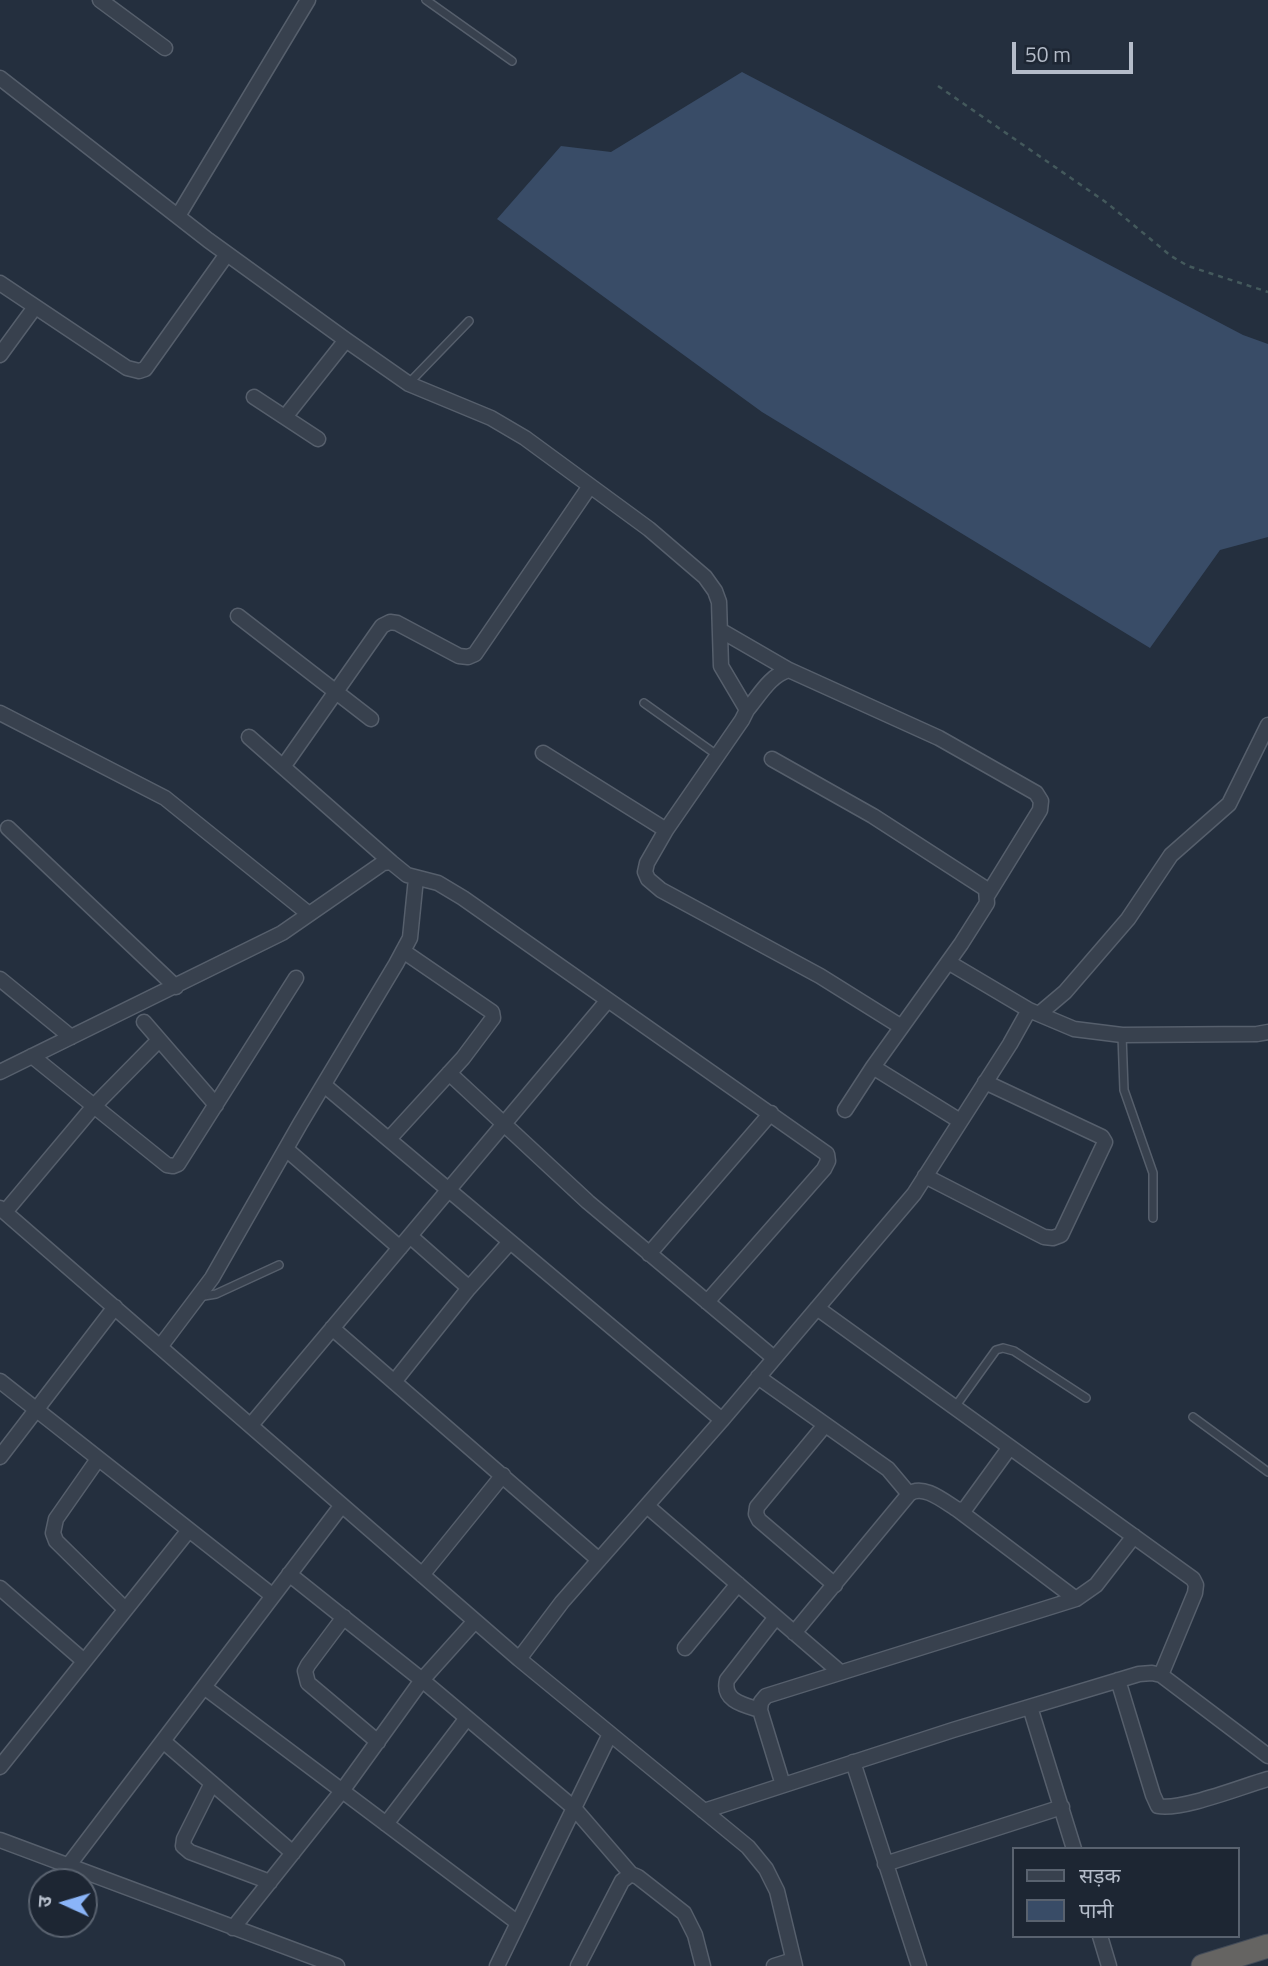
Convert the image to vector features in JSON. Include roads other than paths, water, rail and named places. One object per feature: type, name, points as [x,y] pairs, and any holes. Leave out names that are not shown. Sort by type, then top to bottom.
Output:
[{"type":"highway","points":[[1203,1966],[1268,1946]]},
{"type":"street","points":[[100,0],[165,48]]},
{"type":"street","points":[[178,216],[308,0]]},
{"type":"street","points":[[0,78],[227,254],[409,384],[491,418],[525,438],[649,529],[705,577],[715,591],[719,602],[724,675],[747,710]]},
{"type":"street","points":[[0,283],[127,368],[139,371],[145,369],[227,254]]},
{"type":"street","points":[[0,355],[35,307]]},
{"type":"street","points":[[285,417],[346,340]]},
{"type":"street","points":[[254,397],[318,439]]},
{"type":"street","points":[[283,767],[383,626],[390,622],[397,623],[459,656],[468,657],[475,654],[590,486]]},
{"type":"street","points":[[238,616],[371,719]]},
{"type":"street","points":[[720,630],[789,670],[939,738],[1036,793],[1041,801],[1040,810],[988,895],[987,903],[948,962],[900,1026],[845,1110]]},
{"type":"street","points":[[789,670],[774,678],[747,710],[666,830],[647,863],[645,872],[648,879],[661,890],[820,976],[900,1026]]},
{"type":"street","points":[[0,713],[165,798],[309,915]]},
{"type":"street","points":[[519,1659],[562,1602],[722,1420],[914,1194],[985,1082],[1034,1012],[1065,992],[1128,919],[1171,855],[1229,804],[1268,725]]},
{"type":"street","points":[[248,737],[393,864],[411,876],[438,883],[463,898],[827,1154],[828,1161],[824,1169],[707,1302]]},
{"type":"street","points":[[543,753],[666,830]]},
{"type":"street","points":[[772,759],[873,816],[986,889],[988,895]]},
{"type":"street","points":[[8,828],[176,987]]},
{"type":"street","points":[[0,1072],[282,933],[383,863],[393,864]]},
{"type":"street","points":[[160,1347],[212,1278],[410,938],[411,876]]},
{"type":"street","points":[[389,1139],[450,1073],[493,1018],[492,1012],[403,951]]},
{"type":"street","points":[[948,962],[1034,1012],[1074,1029],[1122,1035],[1268,1032]]},
{"type":"street","points":[[32,1056],[167,1164],[173,1166],[178,1164],[296,978]]},
{"type":"street","points":[[0,979],[71,1037]]},
{"type":"street","points":[[251,1425],[608,1000]]},
{"type":"street","points":[[144,1022],[216,1105]]},
{"type":"street","points":[[159,1040],[94,1106],[2,1210],[519,1659],[748,1847],[766,1869],[777,1891],[794,1963],[774,1966]]},
{"type":"street","points":[[873,1067],[926,1098],[960,1122]]},
{"type":"street","points":[[450,1073],[588,1202],[774,1358]]},
{"type":"street","points":[[925,1176],[1045,1237],[1061,1235],[1105,1142],[1102,1137],[985,1082]]},
{"type":"street","points":[[324,1085],[722,1420]]},
{"type":"street","points":[[649,1254],[771,1113]]},
{"type":"street","points":[[286,1149],[400,1248]]},
{"type":"street","points":[[410,1236],[469,1287]]},
{"type":"street","points":[[394,1382],[469,1287],[510,1241]]},
{"type":"street","points":[[0,1457],[115,1307]]},
{"type":"street","points":[[817,1308],[1193,1579],[1196,1585],[1195,1593],[1161,1675]]},
{"type":"street","points":[[332,1328],[599,1560]]},
{"type":"street","points":[[758,1377],[888,1469],[909,1494]]},
{"type":"street","points":[[0,1381],[273,1596]]},
{"type":"street","points":[[824,1426],[757,1507],[756,1514],[759,1520],[835,1585]]},
{"type":"street","points":[[958,1510],[965,1509],[970,1504],[1010,1447]]},
{"type":"street","points":[[98,1459],[56,1519],[52,1534],[125,1609]]},
{"type":"street","points":[[422,1575],[503,1475]]},
{"type":"street","points":[[794,1633],[914,1490],[922,1490],[958,1510],[1076,1599]]},
{"type":"street","points":[[68,1866],[342,1505]]},
{"type":"street","points":[[647,1506],[841,1672]]},
{"type":"street","points":[[0,1767],[189,1530]]},
{"type":"street","points":[[783,1785],[760,1710],[761,1702],[766,1696],[1076,1599],[1096,1585],[1134,1536]]},
{"type":"street","points":[[289,1574],[422,1680],[574,1808],[631,1874],[684,1913],[695,1935],[703,1966]]},
{"type":"street","points":[[685,1648],[738,1584]]},
{"type":"street","points":[[0,1588],[83,1661]]},
{"type":"street","points":[[344,1617],[308,1665],[305,1678],[378,1742]]},
{"type":"street","points":[[760,1710],[739,1703],[727,1694],[725,1687],[727,1680],[776,1617]]},
{"type":"street","points":[[233,1928],[342,1791],[422,1680],[475,1620]]},
{"type":"street","points":[[704,1811],[1139,1674],[1161,1675],[1268,1756]]},
{"type":"street","points":[[1118,1680],[1158,1806],[1167,1808],[1184,1804],[1268,1779]]},
{"type":"street","points":[[204,1687],[518,1923]]},
{"type":"street","points":[[1030,1707],[1073,1847]]},
{"type":"street","points":[[386,1824],[467,1718]]},
{"type":"street","points":[[497,1966],[610,1734]]},
{"type":"street","points":[[163,1741],[293,1853]]},
{"type":"street","points":[[853,1762],[919,1966]]},
{"type":"street","points":[[212,1783],[183,1846],[190,1852],[270,1882]]},
{"type":"street","points":[[886,1864],[1062,1807]]},
{"type":"street","points":[[0,1840],[337,1966]]},
{"type":"street","points":[[578,1966],[622,1881],[631,1874]]},
{"type":"street","points":[[1101,1938],[1109,1966]]},
{"type":"lane","points":[[426,0],[512,61]]},
{"type":"lane","points":[[409,384],[469,321]]},
{"type":"lane","points":[[644,703],[717,755]]},
{"type":"lane","points":[[1122,1035],[1124,1090],[1153,1173],[1153,1218]]},
{"type":"lane","points":[[198,1297],[216,1294],[279,1265]]},
{"type":"lane","points":[[955,1407],[996,1350],[1003,1348],[1014,1351],[1086,1398]]},
{"type":"lane","points":[[1193,1417],[1268,1472]]},
{"type":"water","points":[[742,72],[1243,335],[1268,344],[1268,537],[1220,550],[1150,648],[762,412],[497,219],[561,146],[611,152]]}]
